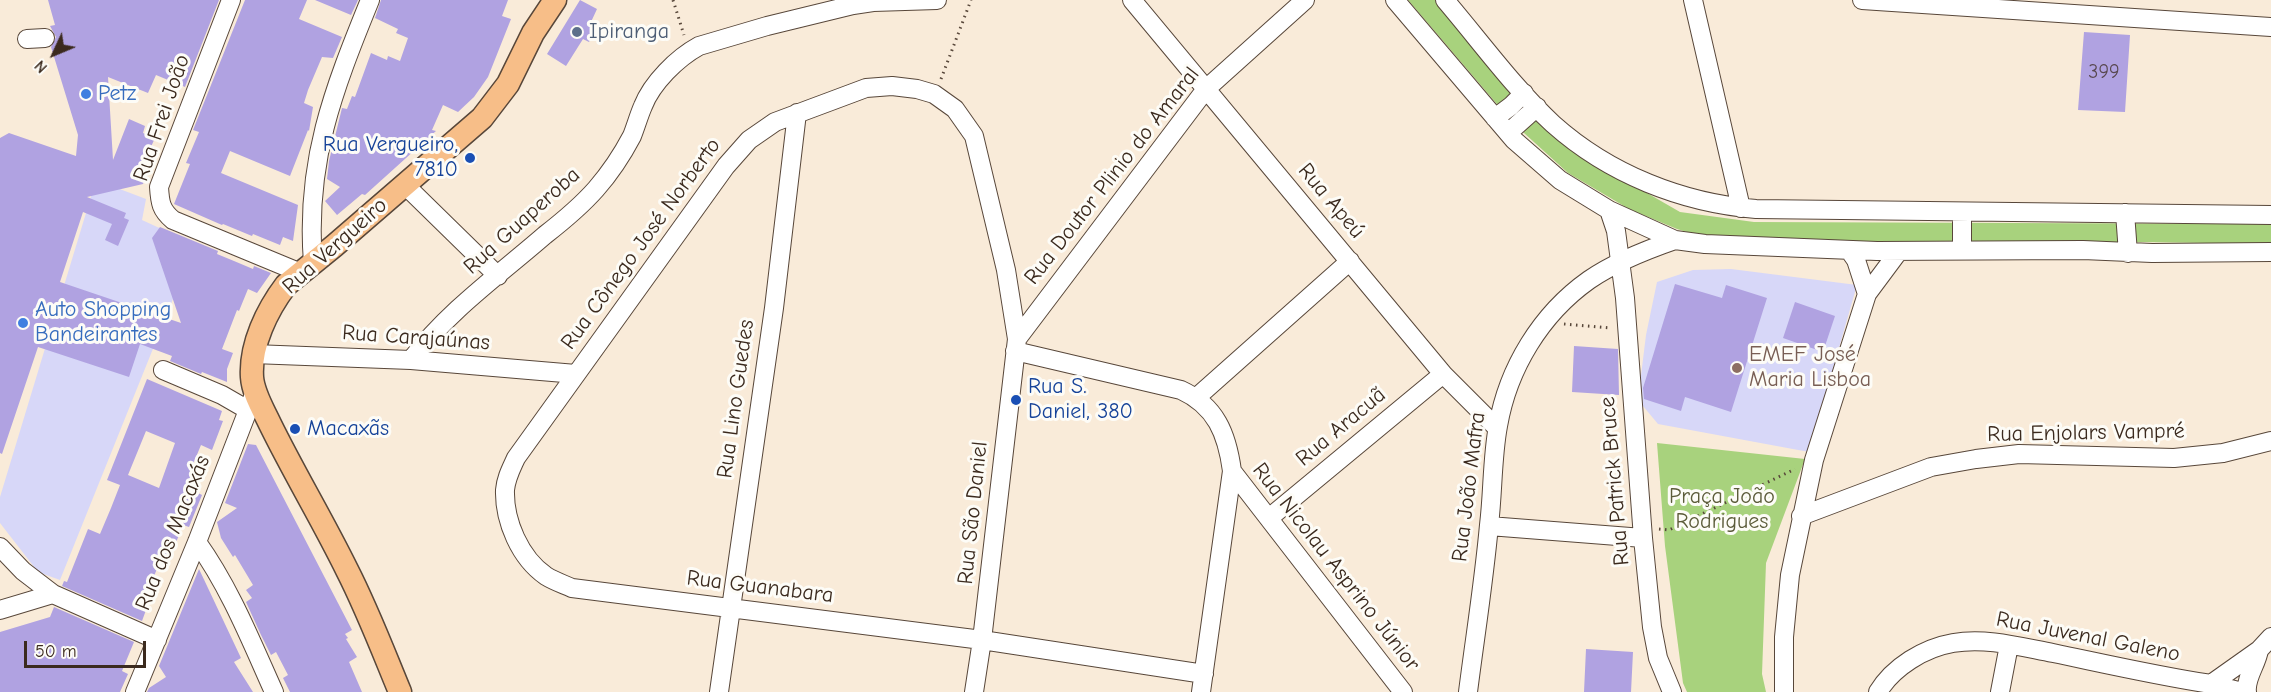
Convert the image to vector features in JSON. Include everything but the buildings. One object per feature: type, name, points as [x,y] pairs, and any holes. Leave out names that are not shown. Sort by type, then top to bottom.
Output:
[{"type":"main road","name":"Rua Vergueiro","points":[[533,33],[539,0]]},
{"type":"main road","name":"Rua Vergueiro","points":[[400,692],[378,636],[348,571],[281,446],[251,401],[253,354],[260,331],[282,290],[482,118],[508,84],[533,33],[555,0]]},
{"type":"street","name":"Rua Frei João","points":[[231,0],[159,188],[159,203],[164,213],[173,220],[307,268]]},
{"type":"street","points":[[307,268],[320,140],[338,79],[370,0]]},
{"type":"street","name":"Rua Guaperoba","points":[[411,360],[435,331],[572,213],[597,188],[620,157],[633,133],[643,103],[651,91],[689,51],[767,26],[853,5],[873,2],[937,0]]},
{"type":"street","name":"Rua Apeú","points":[[1132,0],[1443,374],[1497,428]]},
{"type":"street","name":"Rua Doutor Plinio do Amaral","points":[[1016,345],[1206,89],[1305,0]]},
{"type":"street","points":[[1395,0],[1508,133],[1560,180],[1609,210],[1675,240],[1735,247],[1849,250],[2271,252]]},
{"type":"street","points":[[1445,0],[1524,93],[1554,124],[1593,153],[1637,180],[1713,203],[1741,208],[1962,213],[2271,214]]},
{"type":"street","points":[[1693,0],[1741,208]]},
{"type":"street","points":[[1862,0],[2271,27]]},
{"type":"street","name":"Rua Cônego José Norberto","points":[[576,374],[737,153],[761,131],[797,113],[866,88],[892,86],[934,94],[955,109],[974,136],[1006,270],[1016,345]]},
{"type":"street","points":[[1495,118],[1524,93]]},
{"type":"street","points":[[1508,133],[1537,107]]},
{"type":"street","name":"Rua Lino Guedes","points":[[719,692],[774,308],[797,113]]},
{"type":"street","points":[[405,185],[498,276]]},
{"type":"street","points":[[1609,210],[1616,231],[1619,263]]},
{"type":"street","points":[[1962,213],[1962,250]]},
{"type":"street","points":[[2125,213],[2128,253]]},
{"type":"street","name":"Rua João Mafra","points":[[1468,692],[1489,526],[1497,428],[1505,394],[1514,373],[1534,336],[1561,302],[1590,279],[1619,263],[1675,240]]},
{"type":"street","points":[[1849,250],[1856,260],[1868,294]]},
{"type":"street","points":[[1784,692],[1784,637],[1790,575],[1814,460],[1868,294],[1899,251]]},
{"type":"street","points":[[1197,398],[1350,261]]},
{"type":"street","name":"Rua Patrick Bruce","points":[[1619,263],[1628,330],[1652,627],[1658,658],[1672,692]]},
{"type":"street","points":[[1016,345],[1180,390],[1197,398],[1215,418],[1223,434],[1232,471],[1202,683]]},
{"type":"street","name":"Rua São Daniel","points":[[974,692],[1016,345]]},
{"type":"street","name":"Rua Carajaúnas","points":[[253,354],[411,360],[576,374]]},
{"type":"street","points":[[164,370],[222,395],[251,401]]},
{"type":"street","name":"Rua Guanabara","points":[[576,374],[516,459],[508,476],[505,490],[507,512],[515,537],[524,554],[548,578],[572,588],[982,640],[1202,683]]},
{"type":"street","name":"Rua Aracuã","points":[[1269,518],[1443,374]]},
{"type":"street","name":"Rua dos Macaxás","points":[[142,688],[157,640],[251,401]]},
{"type":"street","name":"Rua Enjolars Vampré","points":[[1801,516],[1931,467],[1976,459],[2019,454],[2174,458],[2223,453],[2271,441]]},
{"type":"street","name":"Rua Nicolau Asprino Júnior","points":[[1232,471],[1403,692]]},
{"type":"street","points":[[1489,526],[1643,533]]},
{"type":"street","points":[[197,542],[216,569],[231,597],[274,692]]},
{"type":"street","points":[[0,547],[23,571],[53,594],[157,640]]},
{"type":"street","points":[[0,610],[53,594]]},
{"type":"street","name":"Rua Juvenal Galeno","points":[[1878,692],[1884,682],[1898,669],[1932,649],[1951,643],[1973,641],[2009,645],[2211,684],[2241,692]]},
{"type":"street","points":[[2211,684],[2265,644]]},
{"type":"street","points":[[2247,692],[2246,688],[2265,644]]},
{"type":"street","points":[[2000,692],[2009,645]]},
{"type":"path","points":[[673,0],[689,51]]},
{"type":"path","points":[[938,87],[971,0]]},
{"type":"path","points":[[1545,323],[1628,330]]},
{"type":"path","points":[[1643,533],[1669,530],[1814,460]]},
{"type":"shaded area","points":[[96,180],[146,199],[142,220],[179,237],[175,294],[60,580],[38,572],[0,523],[0,497]]},
{"type":"shaded area","name":"EMEF José Maria Lisboa","points":[[1731,269],[1857,285],[1809,452],[1658,424],[1638,400],[1646,335],[1657,282],[1693,270]]},
{"type":"green space","points":[[1408,0],[1435,0],[1529,110],[1581,155],[1680,212],[1754,222],[2271,224],[2271,244],[2142,242],[1879,245],[1717,241],[1677,229],[1629,209],[1568,173],[1513,123]]},
{"type":"green space","name":"Praça João Rodrigues","points":[[1657,443],[1805,459],[1766,563],[1762,674],[1766,692],[1687,692],[1683,683],[1665,546]]},
{"type":"place","name":"Ipiranga","points":[[577,32]]},
{"type":"place","name":"Petz","points":[[86,94]]},
{"type":"place","name":"Rua Vergueiro, 7810","points":[[470,158]]},
{"type":"place","name":"Auto Shopping Bandeirantes","points":[[23,323]]},
{"type":"place","name":"EMEF José Maria Lisboa","points":[[1737,368]]},
{"type":"place","name":"Rua S. Daniel, 380","points":[[1016,400]]},
{"type":"place","name":"Macaxãs","points":[[295,429]]}]
